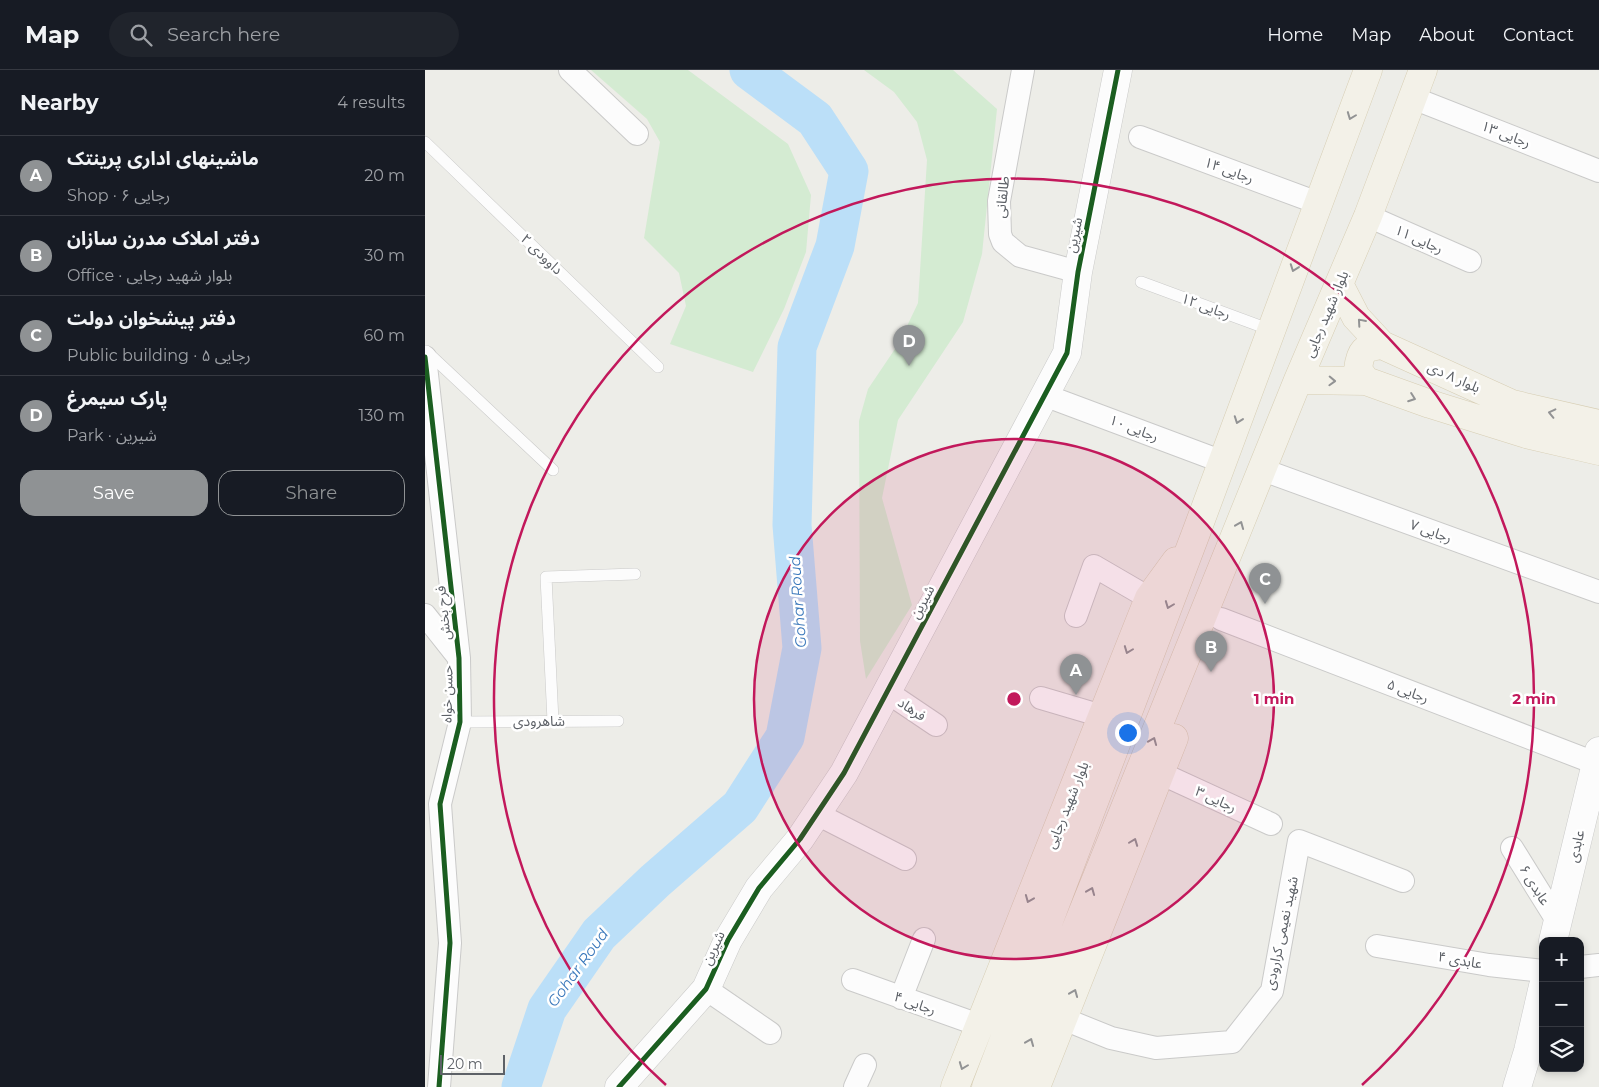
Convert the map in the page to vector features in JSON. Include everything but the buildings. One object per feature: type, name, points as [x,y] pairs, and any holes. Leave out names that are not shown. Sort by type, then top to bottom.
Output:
[{"type":"main road","name":"بلوار شهید رجایی","points":[[1012,1087],[1298,380],[1367,216],[1423,70]]},
{"type":"main road","name":"بلوار شهید رجایی","points":[[986,1087],[1223,462],[1366,71]]},
{"type":"main road","name":"بلوار ۸ دی","points":[[1339,284],[1356,317],[1382,345],[1512,404],[1599,424]]},
{"type":"main road","points":[[1366,381],[1358,370],[1359,356],[1369,346],[1382,345]]},
{"type":"main road","points":[[1298,380],[1366,381],[1430,404],[1526,434],[1599,451]]},
{"type":"main road","name":"بلوار شهید رجایی","points":[[955,1087],[1149,598],[1196,534]]},
{"type":"main road","name":"بلوار شهید رجایی","points":[[1036,1087],[1221,619],[1224,610],[1227,557]]},
{"type":"street","points":[[570,70],[637,134]]},
{"type":"street","name":"طالقانی","points":[[1023,70],[999,201],[1000,234],[1003,242],[1019,256],[1077,272]]},
{"type":"street","name":"شیرین","points":[[619,1087],[706,989],[728,940],[759,888],[800,839],[844,773],[1067,353],[1077,272],[1118,70]]},
{"type":"street","name":"رجایی ۱۳","points":[[1413,98],[1599,171]]},
{"type":"street","name":"رجایی ۱۴","points":[[1140,137],[1319,202]]},
{"type":"street","name":"رجایی ۱۱","points":[[1367,216],[1470,261]]},
{"type":"street","name":"فرح بخش","points":[[425,357],[459,658]]},
{"type":"street","name":"رجایی ۱۰","points":[[1044,395],[1223,462]]},
{"type":"street","name":"رجایی ۷","points":[[1263,470],[1599,592]]},
{"type":"street","points":[[1076,616],[1093,566],[1149,598]]},
{"type":"street","points":[[425,615],[459,658]]},
{"type":"street","name":"رجایی ۵","points":[[1221,619],[1595,773]]},
{"type":"street","name":"حسن خواه","points":[[439,1087],[450,943],[440,804],[460,722],[459,658]]},
{"type":"street","name":"فرهاد","points":[[887,692],[936,725]]},
{"type":"street","points":[[1041,698],[1102,716]]},
{"type":"street","name":"رجایی ۳","points":[[1160,773],[1271,824]]},
{"type":"street","name":"عابدی","points":[[1556,932],[1595,773]]},
{"type":"street","points":[[817,814],[905,859]]},
{"type":"street","name":"شهید نعیمی کرارودی","points":[[1064,1019],[1111,1038],[1156,1048],[1232,1042],[1272,991],[1299,841],[1403,882]]},
{"type":"street","name":"عابدی ۶","points":[[1512,848],[1556,932]]},
{"type":"street","points":[[901,998],[924,939]]},
{"type":"street","name":"عابدی ۴","points":[[1377,946],[1489,965],[1539,971]]},
{"type":"street","points":[[1584,967],[1599,965]]},
{"type":"street","name":"رجایی ۴","points":[[853,980],[979,1025]]},
{"type":"street","points":[[706,989],[770,1032]]},
{"type":"street","points":[[1517,1087],[1539,1003]]},
{"type":"street","points":[[855,1087],[865,1065]]},
{"type":"lane","name":"داوودی ۲","points":[[425,142],[658,367]]},
{"type":"lane","name":"رجایی ۱۲","points":[[1141,282],[1271,330]]},
{"type":"lane","points":[[425,350],[553,470]]},
{"type":"lane","points":[[553,721],[546,577],[635,574]]},
{"type":"lane","name":"شاهرودی","points":[[460,722],[618,721]]},
{"type":"green space","points":[[591,70],[688,70],[788,144],[811,195],[806,252],[784,309],[753,372],[670,344],[686,306],[679,273],[644,238],[660,142],[647,119]]},
{"type":"green space","points":[[864,70],[953,70],[997,109],[982,254],[963,322],[898,420],[882,498],[912,605],[866,679],[860,641],[859,421],[868,389],[899,343],[918,303],[927,160],[917,122],[894,92]]},
{"type":"waterway","name":"Gohar Roud","points":[[521,1087],[547,1009],[599,934],[655,881],[740,807],[785,737],[802,648],[792,525],[797,347],[835,246],[849,171],[815,119],[749,70]]},
{"type":"cycle path","points":[[619,1087],[706,989],[728,940],[759,888],[800,839],[844,773],[1067,353],[1078,272],[1118,70]]},
{"type":"cycle path","points":[[425,357],[459,658],[460,722],[440,804],[450,943],[439,1087]]},
{"type":"place","name":"پارک سیمرغ","points":[[909,366]]},
{"type":"place","name":"دفتر پیشخوان دولت","points":[[1265,604]]},
{"type":"place","name":"دفتر املاک مدرن سازان","points":[[1211,672]]},
{"type":"place","name":"ماشینهای اداری پرینتک","points":[[1076,695]]}]
